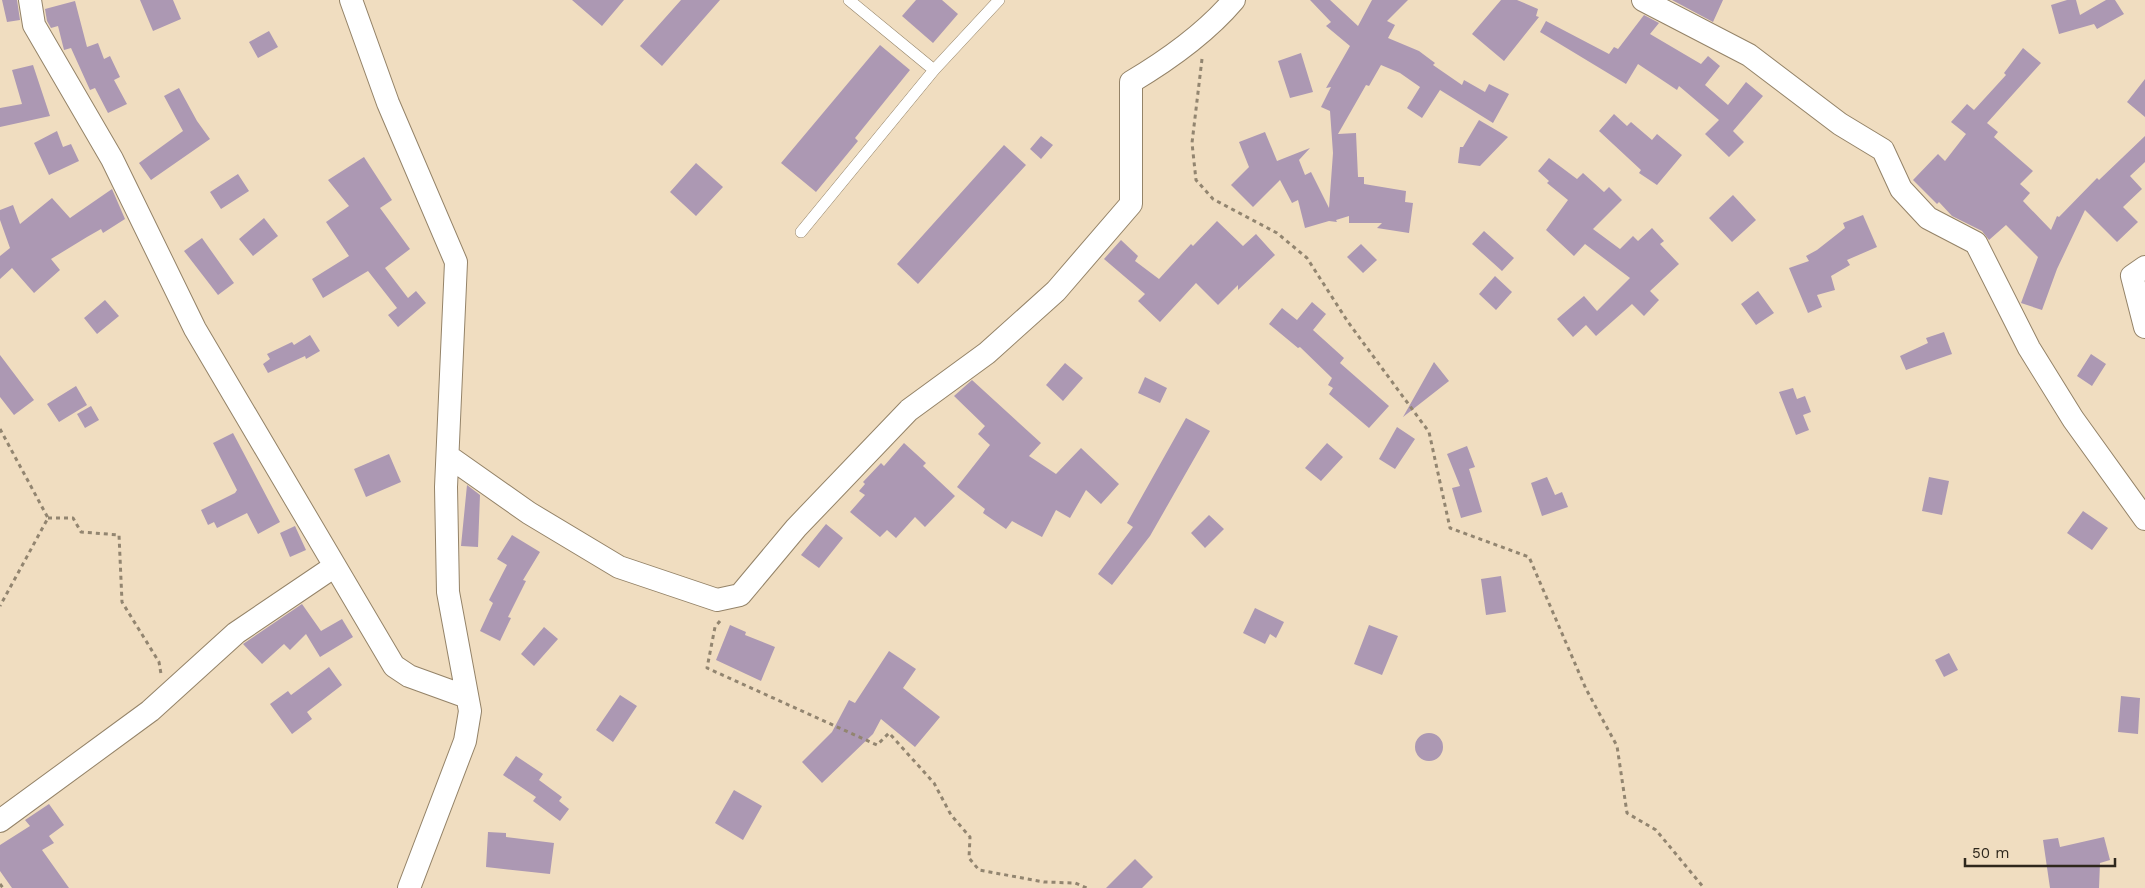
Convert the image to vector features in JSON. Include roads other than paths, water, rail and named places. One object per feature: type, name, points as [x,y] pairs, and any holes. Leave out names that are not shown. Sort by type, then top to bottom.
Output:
[{"type":"street","points":[[30,0],[34,25],[112,159],[195,329],[394,666],[409,676],[467,697]]},
{"type":"street","points":[[351,0],[388,103],[456,262],[448,456],[448,592],[470,711],[465,741],[409,888]]},
{"type":"street","points":[[448,456],[529,513],[619,567],[717,600],[740,595],[796,528],[909,410],[987,353],[1056,291],[1131,204],[1131,82],[1150,71],[1206,29],[1234,0]]},
{"type":"street","points":[[1643,0],[1749,55],[1840,124],[1884,150],[1901,189],[1928,218],[1976,243],[2029,348],[2063,403],[2145,519]]},
{"type":"street","points":[[2145,267],[2132,276],[2145,327]]},
{"type":"street","points":[[0,822],[150,712],[236,634],[334,566]]},
{"type":"lane","points":[[849,0],[934,70]]},
{"type":"lane","points":[[801,232],[934,70],[998,0]]}]
